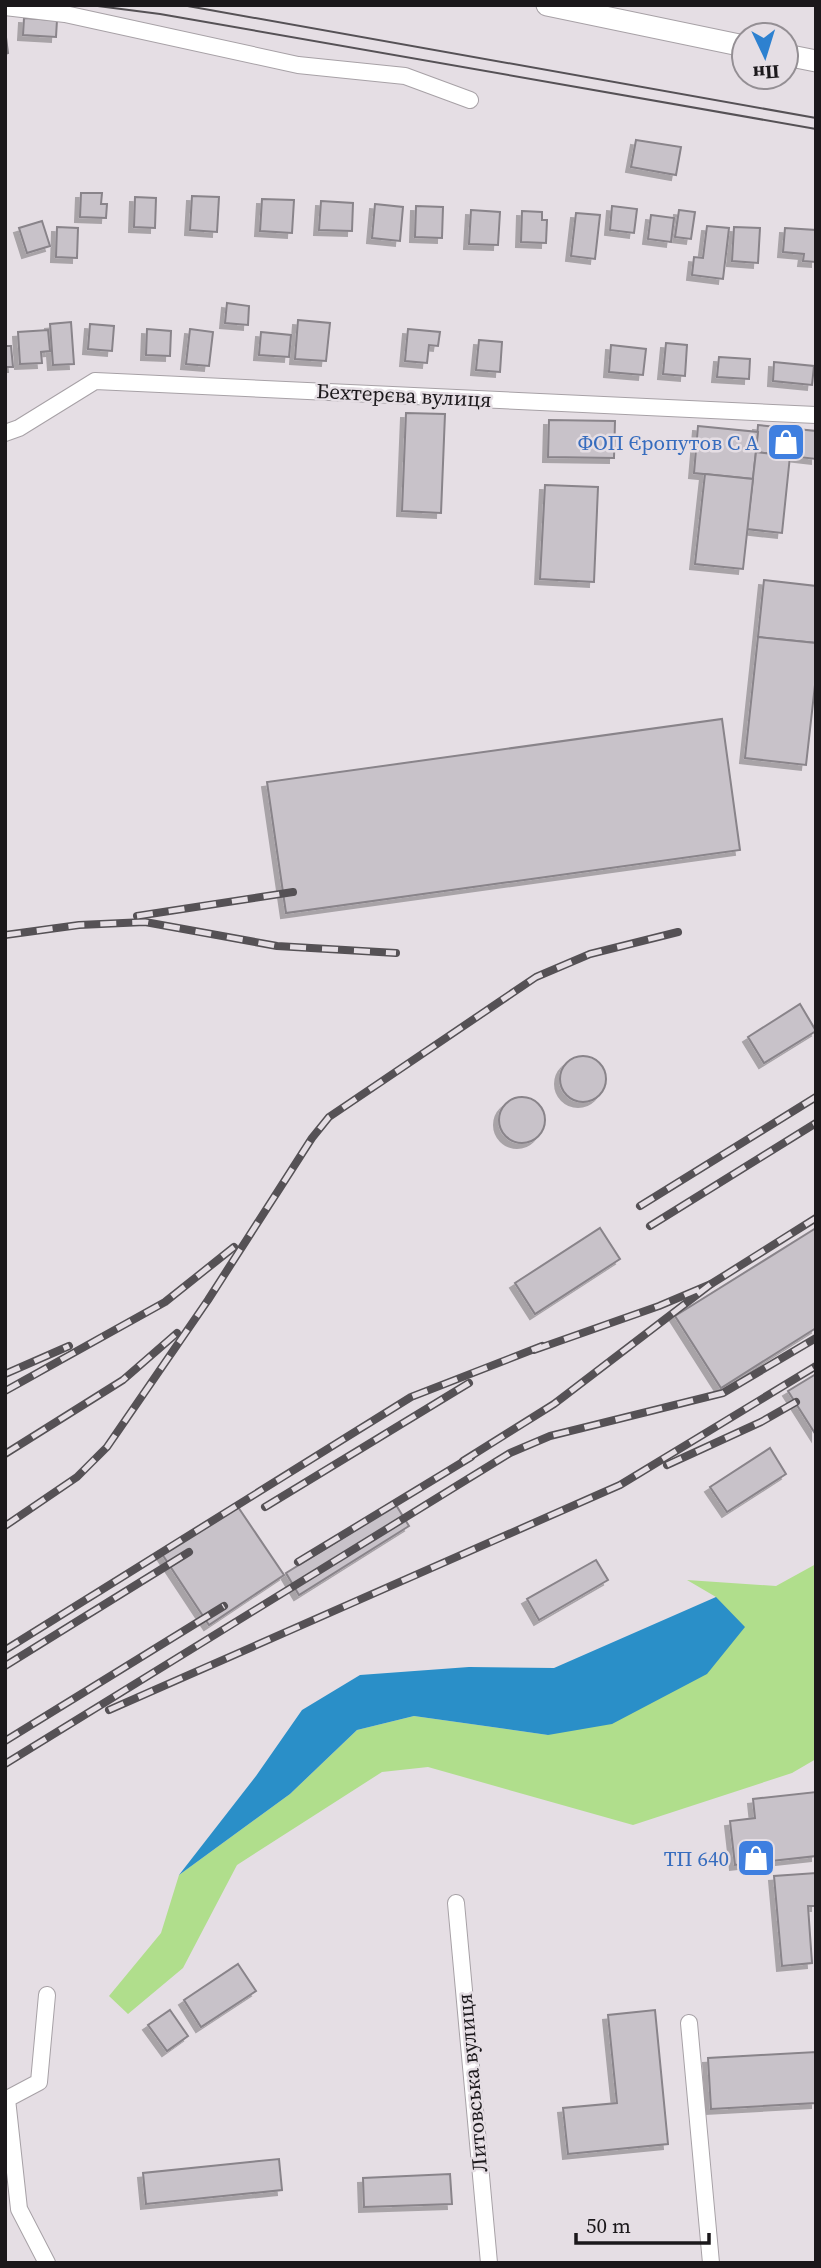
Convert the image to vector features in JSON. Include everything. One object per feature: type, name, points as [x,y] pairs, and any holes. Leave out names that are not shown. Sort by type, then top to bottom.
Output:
[{"type":"main road","points":[[547,5],[730,43]]},
{"type":"street","points":[[5,7],[65,14],[298,65],[405,76],[470,100]]},
{"type":"street","name":"Бехтерєва вулиця","points":[[5,433],[19,428],[95,382],[816,415]]},
{"type":"street","name":"Литовська вулиця","points":[[456,1903],[489,2263]]},
{"type":"street","points":[[47,1995],[38,2082],[7,2099],[19,2209],[47,2263]]},
{"type":"street","points":[[689,2023],[711,2263]]},
{"type":"green space","points":[[816,1564],[816,1759],[792,1773],[633,1825],[428,1767],[382,1772],[237,1865],[183,1968],[128,2014],[109,1996],[161,1933],[179,1875],[290,1794],[357,1730],[414,1716],[548,1735],[716,1597],[687,1580],[776,1586]]},
{"type":"water","points":[[716,1597],[745,1627],[707,1674],[612,1724],[548,1735],[414,1716],[357,1730],[290,1794],[179,1875],[256,1776],[302,1710],[360,1675],[469,1667],[554,1668]]},
{"type":"building","points":[[24,18],[57,20],[56,37],[23,35]]},
{"type":"building","points":[[5,29],[8,53],[5,54]]},
{"type":"building","points":[[636,140],[681,147],[676,175],[631,167]]},
{"type":"building","points":[[81,193],[102,193],[101,204],[107,204],[106,218],[80,217]]},
{"type":"building","points":[[192,196],[219,197],[217,232],[190,230]]},
{"type":"building","points":[[135,197],[156,198],[155,228],[134,227]]},
{"type":"building","points":[[262,199],[294,200],[292,233],[260,231]]},
{"type":"building","points":[[321,201],[353,203],[352,231],[319,230]]},
{"type":"building","points":[[375,204],[403,207],[400,241],[372,238]]},
{"type":"building","points":[[416,206],[443,207],[442,238],[415,237]]},
{"type":"building","points":[[612,206],[637,209],[634,233],[610,230]]},
{"type":"building","points":[[471,210],[500,212],[498,245],[469,244]]},
{"type":"building","points":[[679,210],[695,212],[691,239],[675,237]]},
{"type":"building","points":[[522,211],[542,212],[542,220],[547,220],[546,243],[521,242]]},
{"type":"building","points":[[576,213],[600,215],[595,259],[571,256]]},
{"type":"building","points":[[651,215],[674,218],[671,242],[648,239]]},
{"type":"building","points":[[42,221],[50,246],[27,253],[19,228]]},
{"type":"building","points":[[707,226],[729,228],[723,279],[692,275],[694,257],[703,258]]},
{"type":"building","points":[[57,227],[78,228],[77,258],[56,257]]},
{"type":"building","points":[[734,227],[760,228],[758,263],[732,261]]},
{"type":"building","points":[[785,228],[816,230],[816,262],[803,261],[804,254],[783,252]]},
{"type":"building","points":[[227,303],[249,306],[248,325],[225,323]]},
{"type":"building","points":[[298,320],[330,323],[326,361],[295,359]]},
{"type":"building","points":[[71,322],[74,364],[53,365],[50,324]]},
{"type":"building","points":[[90,324],[114,326],[112,351],[88,349]]},
{"type":"building","points":[[147,329],[171,331],[170,356],[146,355]]},
{"type":"building","points":[[190,329],[213,332],[209,366],[186,364]]},
{"type":"building","points":[[408,329],[440,332],[438,346],[429,345],[427,363],[405,361]]},
{"type":"building","points":[[48,330],[50,351],[41,352],[42,363],[20,364],[18,332]]},
{"type":"building","points":[[261,332],[291,335],[289,357],[259,355]]},
{"type":"building","points":[[479,340],[502,342],[500,372],[476,370]]},
{"type":"building","points":[[666,343],[687,345],[685,376],[663,374]]},
{"type":"building","points":[[611,345],[646,349],[643,375],[609,372]]},
{"type":"building","points":[[5,346],[11,346],[13,367],[5,367]]},
{"type":"building","points":[[719,357],[750,359],[749,379],[717,377]]},
{"type":"building","points":[[774,362],[814,366],[812,385],[773,381]]},
{"type":"building","points":[[406,413],[445,414],[441,513],[402,511]]},
{"type":"building","points":[[549,420],[615,421],[614,458],[548,457]]},
{"type":"building","name":"ФОП Єропутов С А","points":[[758,425],[816,431],[816,459],[756,452]]},
{"type":"building","points":[[698,426],[758,432],[753,479],[694,473]]},
{"type":"building","points":[[756,452],[790,456],[782,533],[747,529]]},
{"type":"building","points":[[705,474],[753,479],[743,569],[695,564]]},
{"type":"building","points":[[545,485],[598,487],[594,582],[540,579]]},
{"type":"building","points":[[764,580],[816,586],[816,643],[758,637]]},
{"type":"building","points":[[758,637],[816,643],[816,676],[806,765],[745,758]]},
{"type":"building","points":[[722,719],[740,850],[286,913],[267,782]]},
{"type":"building","points":[[800,1004],[816,1031],[764,1063],[748,1037]]},
{"type":"building","points":[[583,1056],[599,1063],[606,1079],[599,1095],[583,1102],[567,1095],[560,1079],[567,1063]]},
{"type":"building","points":[[522,1097],[538,1104],[545,1120],[538,1136],[522,1143],[506,1136],[499,1120],[506,1104]]},
{"type":"building","points":[[600,1228],[620,1259],[535,1314],[515,1283]]},
{"type":"building","points":[[816,1228],[816,1328],[721,1388],[675,1316]]},
{"type":"building","points":[[816,1374],[816,1435],[788,1391]]},
{"type":"building","points":[[770,1448],[786,1474],[727,1512],[710,1487]]},
{"type":"building","points":[[236,1504],[284,1575],[209,1625],[162,1554]]},
{"type":"building","points":[[396,1505],[409,1526],[299,1595],[286,1573]]},
{"type":"building","points":[[596,1560],[608,1580],[539,1620],[527,1599]]},
{"type":"building","points":[[816,1792],[816,1856],[735,1865],[730,1821],[755,1818],[753,1799]]},
{"type":"building","points":[[816,1873],[816,1906],[808,1906],[812,1963],[782,1966],[774,1876]]},
{"type":"building","points":[[238,1964],[256,1991],[201,2027],[184,2000]]},
{"type":"building","points":[[170,2010],[188,2036],[167,2051],[148,2025]]},
{"type":"building","points":[[655,2010],[668,2144],[568,2154],[563,2108],[617,2103],[608,2015]]},
{"type":"building","points":[[816,2052],[816,2103],[711,2109],[708,2058]]},
{"type":"building","points":[[279,2159],[282,2190],[146,2204],[143,2173]]},
{"type":"building","points":[[450,2174],[452,2204],[364,2207],[363,2178]]},
{"type":"tram line","points":[[90,5],[160,14],[816,129]]},
{"type":"tram line","points":[[182,5],[816,118]]},
{"type":"railway","points":[[137,916],[293,892]]},
{"type":"railway","points":[[5,935],[79,925],[145,922],[277,946],[396,953]]},
{"type":"railway","points":[[5,1526],[77,1477],[107,1447],[208,1300],[312,1138],[329,1117],[536,977],[590,954],[678,932]]},
{"type":"railway","points":[[640,1206],[816,1097]]},
{"type":"railway","points":[[650,1226],[816,1123]]},
{"type":"railway","points":[[463,1461],[554,1404],[711,1284],[816,1218]]},
{"type":"railway","points":[[5,1391],[165,1302],[234,1247]]},
{"type":"railway","points":[[534,1350],[659,1306],[711,1284]]},
{"type":"railway","points":[[5,1454],[123,1380],[177,1333]]},
{"type":"railway","points":[[5,1764],[510,1453],[550,1436],[723,1393],[816,1338]]},
{"type":"railway","points":[[5,1374],[69,1346]]},
{"type":"railway","points":[[5,1650],[411,1397],[542,1346]]},
{"type":"railway","points":[[109,1710],[620,1485],[816,1366]]},
{"type":"railway","points":[[265,1507],[469,1383]]},
{"type":"railway","points":[[667,1465],[761,1422],[796,1402]]},
{"type":"railway","points":[[298,1562],[471,1457]]},
{"type":"railway","points":[[5,1666],[189,1552]]},
{"type":"railway","points":[[5,1741],[224,1606]]},
{"type":"place","name":"ФОП Єропутов С А","points":[[786,442]]},
{"type":"place","name":"ТП 640","points":[[756,1858]]}]
